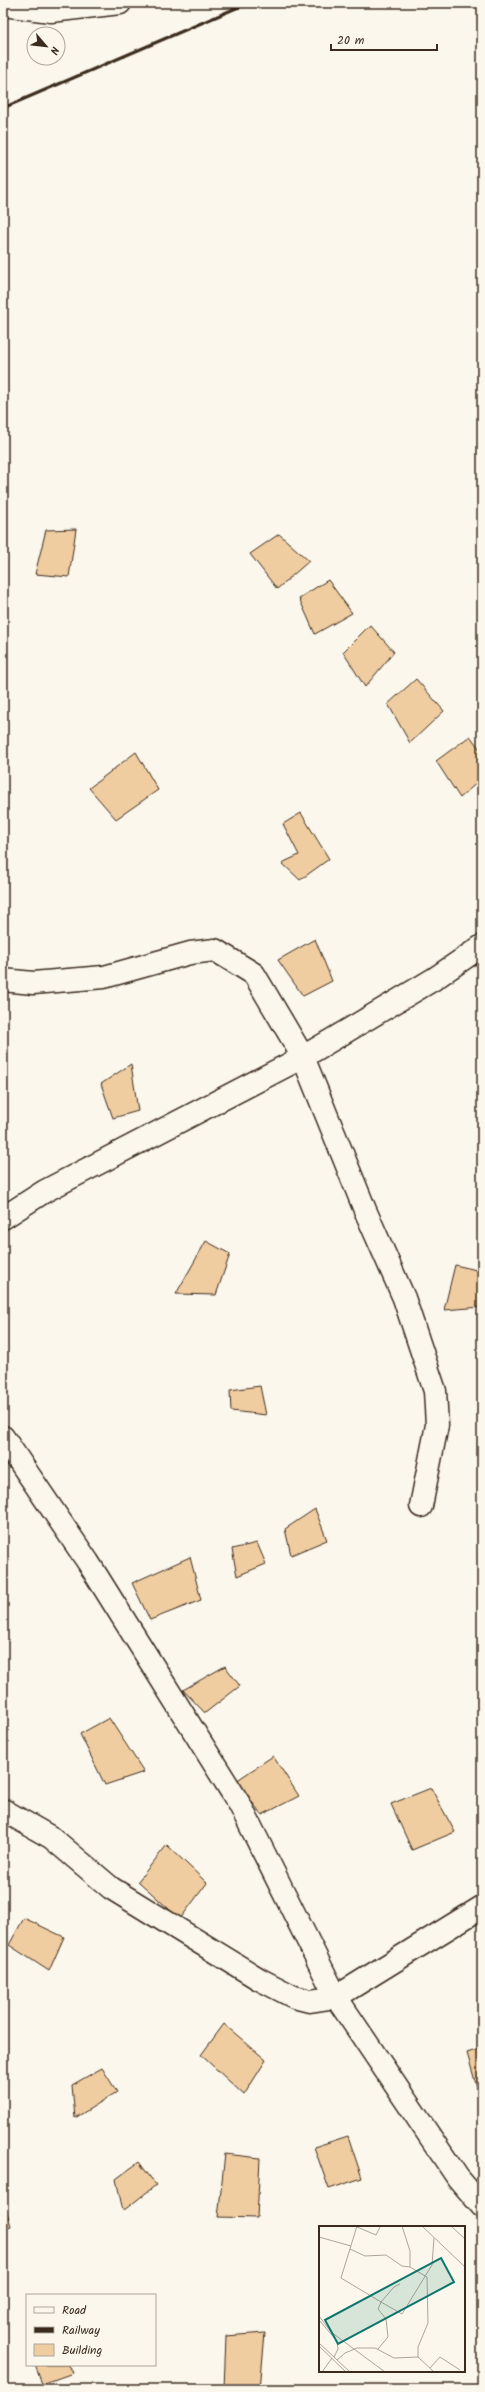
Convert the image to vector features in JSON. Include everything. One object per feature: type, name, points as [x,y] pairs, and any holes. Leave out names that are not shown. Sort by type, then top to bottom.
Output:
[{"type":"street","points":[[3,5],[50,11],[120,3]]},
{"type":"street","points":[[3,1218],[45,1191],[302,1057],[434,979],[482,946]]},
{"type":"street","points":[[3,980],[33,983],[104,977],[190,953],[215,950],[254,974],[302,1057],[364,1210],[404,1298],[435,1391],[438,1425],[421,1506]]},
{"type":"street","points":[[3,1437],[88,1562],[240,1805],[336,1997],[458,2178],[482,2206]]},
{"type":"street","points":[[3,1810],[52,1838],[111,1888],[259,1979],[294,1997],[310,2001],[336,1997],[482,1907]]},
{"type":"building","points":[[76,529],[69,577],[35,574],[46,530]]},
{"type":"building","points":[[279,534],[309,561],[277,589],[250,554]]},
{"type":"building","points":[[328,580],[352,613],[315,634],[299,598]]},
{"type":"building","points":[[370,625],[394,652],[365,687],[343,652]]},
{"type":"building","points":[[416,679],[444,711],[410,743],[388,704]]},
{"type":"building","points":[[470,736],[482,752],[482,778],[460,798],[436,761]]},
{"type":"building","points":[[136,752],[158,790],[116,819],[89,788]]},
{"type":"building","points":[[301,813],[329,859],[300,880],[282,863],[299,855],[283,824]]},
{"type":"building","points":[[315,939],[332,981],[303,996],[278,960]]},
{"type":"building","points":[[131,1064],[138,1111],[113,1118],[101,1084]]},
{"type":"building","points":[[206,1241],[230,1254],[216,1295],[176,1294]]},
{"type":"building","points":[[455,1265],[481,1271],[482,1307],[444,1310]]},
{"type":"building","points":[[260,1386],[266,1415],[231,1411],[230,1390]]},
{"type":"building","points":[[315,1509],[327,1540],[291,1555],[285,1529]]},
{"type":"building","points":[[3,1517],[7,1522],[3,1527]]},
{"type":"building","points":[[257,1543],[266,1564],[237,1576],[232,1549]]},
{"type":"building","points":[[190,1557],[201,1600],[150,1620],[132,1583]]},
{"type":"building","points":[[225,1666],[240,1686],[205,1713],[183,1690]]},
{"type":"building","points":[[109,1718],[144,1772],[105,1785],[80,1734]]},
{"type":"building","points":[[273,1756],[299,1796],[262,1815],[236,1781]]},
{"type":"building","points":[[431,1788],[455,1832],[412,1850],[391,1804]]},
{"type":"building","points":[[167,1845],[207,1883],[180,1919],[138,1881]]},
{"type":"building","points":[[24,1918],[64,1937],[49,1971],[9,1945]]},
{"type":"building","points":[[224,2024],[266,2060],[244,2095],[201,2055]]},
{"type":"building","points":[[482,2048],[482,2094],[479,2095],[467,2053]]},
{"type":"building","points":[[102,2068],[117,2092],[75,2118],[72,2085]]},
{"type":"building","points":[[348,2136],[362,2178],[329,2189],[314,2147]]},
{"type":"building","points":[[225,2154],[260,2158],[257,2218],[218,2217]]},
{"type":"building","points":[[139,2162],[156,2185],[123,2211],[116,2179]]},
{"type":"building","points":[[3,2198],[11,2226],[3,2229]]},
{"type":"building","points":[[265,2333],[260,2389],[224,2389],[226,2336]]},
{"type":"building","points":[[35,2366],[70,2366],[73,2373],[42,2384]]},
{"type":"railway","points":[[3,108],[248,3]]}]
